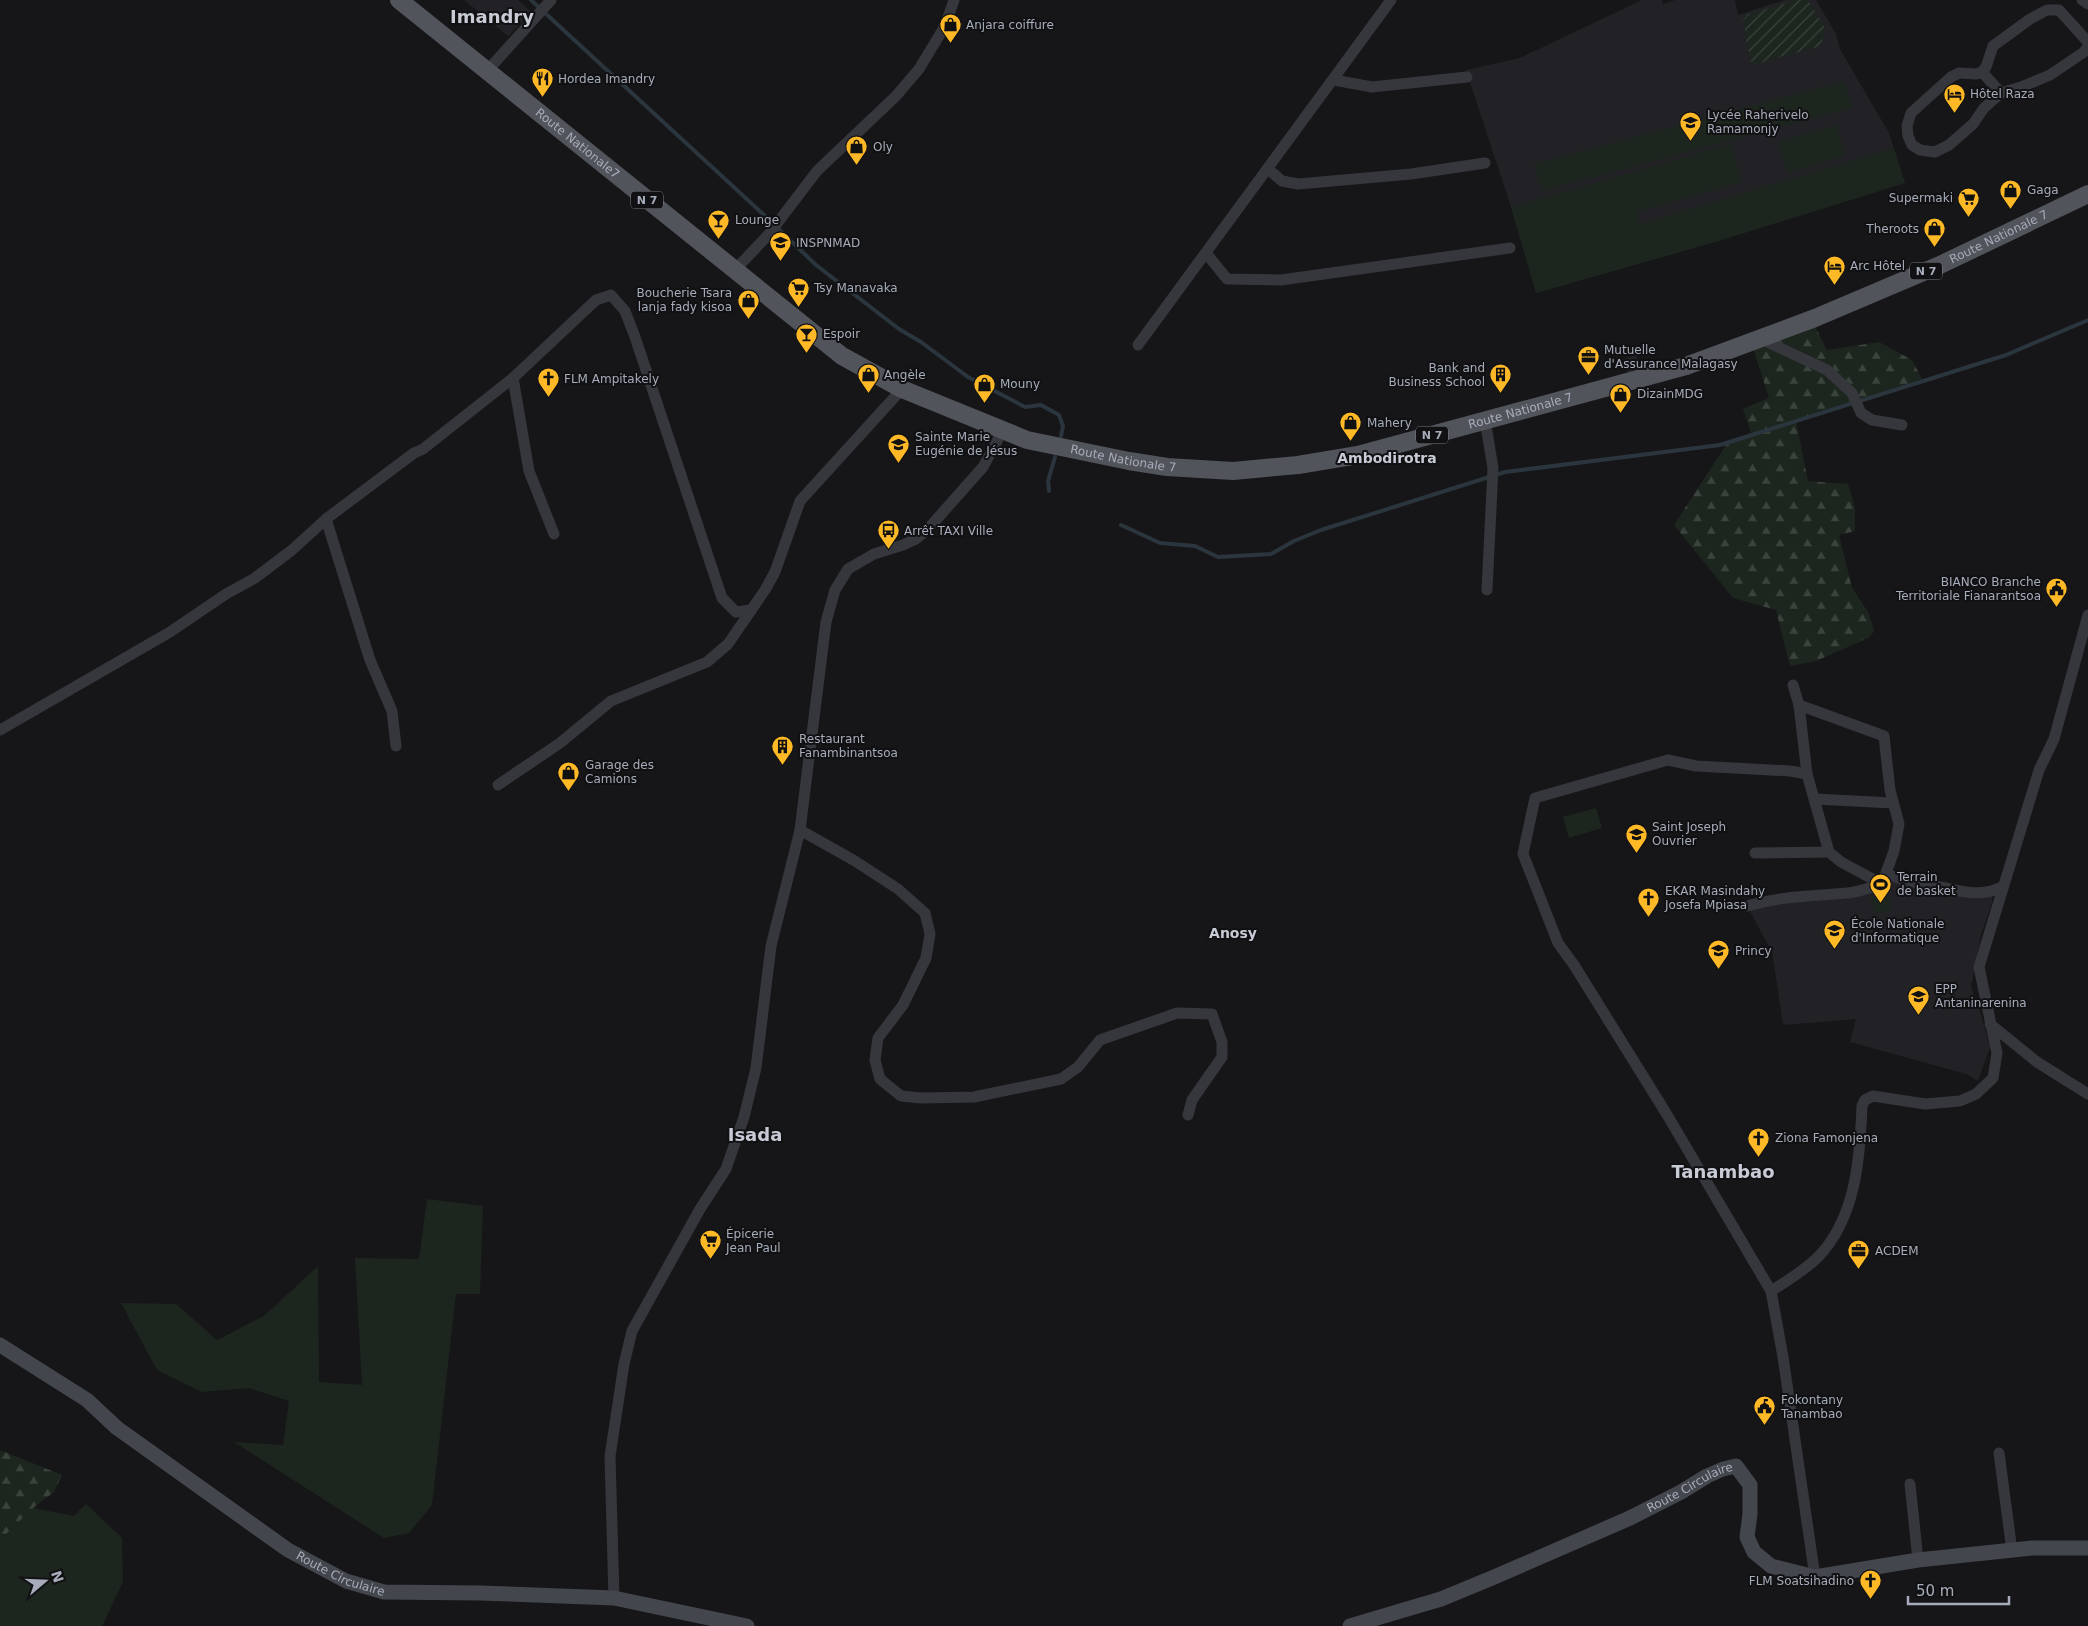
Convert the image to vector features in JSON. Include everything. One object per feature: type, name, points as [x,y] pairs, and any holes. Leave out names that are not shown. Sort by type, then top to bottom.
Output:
[{"type":"main road","name":"Route Nationale7","points":[[399,0],[842,356],[902,390]]},
{"type":"main road","name":"Route Nationale 7","points":[[902,390],[1027,440],[1129,461],[1166,467],[1233,470],[1298,465],[1358,455],[1686,366],[1761,339],[1940,265],[2088,194]]},
{"type":"street","points":[[735,270],[770,234],[777,222],[817,171],[896,96],[919,69],[945,26],[954,0]]},
{"type":"street","points":[[1138,345],[1391,0]]},
{"type":"street","points":[[2082,0],[2088,4]]},
{"type":"street","points":[[487,71],[549,2]]},
{"type":"street","points":[[2088,42],[2059,10],[2047,10],[2030,19],[1993,46],[1986,67],[1982,72],[1976,74],[1959,73],[1951,77],[1911,113],[1907,126],[1912,146],[1920,150],[1935,152],[1949,145],[1973,124],[1984,108],[2000,93],[2050,75],[2084,52],[2088,46]]},
{"type":"street","points":[[1982,72],[2000,93]]},
{"type":"street","points":[[1334,80],[1372,87],[1467,77]]},
{"type":"street","points":[[1268,169],[1282,181],[1298,184],[1411,174],[1485,163]]},
{"type":"street","points":[[1206,253],[1227,279],[1281,280],[1510,248]]},
{"type":"street","points":[[0,730],[170,632],[226,594],[247,584],[292,550],[326,519],[414,453],[424,449],[513,378],[596,300],[612,296],[625,311],[635,337],[722,598],[736,612],[751,610]]},
{"type":"street","points":[[1761,339],[1827,370],[1852,393],[1861,413],[1872,420],[1902,425]]},
{"type":"street","points":[[513,378],[529,471],[554,534]]},
{"type":"street","points":[[498,785],[560,743],[611,702],[707,662],[728,644],[776,572],[800,501],[902,390]]},
{"type":"street","points":[[1485,420],[1493,468],[1487,590]]},
{"type":"street","points":[[614,1598],[610,1456],[624,1364],[632,1331],[696,1216],[726,1169],[744,1118],[756,1068],[771,946],[800,830],[826,622],[835,590],[848,569],[874,554],[916,540],[928,529],[984,467],[1003,430]]},
{"type":"street","points":[[326,519],[370,660],[392,711],[396,746]]},
{"type":"street","points":[[1771,1291],[1796,1276],[1818,1257],[1838,1231],[1850,1200],[1860,1153],[1862,1106],[1865,1100],[1873,1096],[1926,1104],[1960,1101],[1976,1094],[1993,1078],[1997,1052],[1979,967],[2039,770],[2054,739],[2088,615]]},
{"type":"street","points":[[1793,685],[1799,705],[1807,774],[1829,852],[1841,862],[1884,879],[1966,894],[1992,892],[2002,887]]},
{"type":"street","points":[[1747,906],[1768,900],[1811,894],[1850,893],[1884,879],[1894,851],[1899,824],[1893,803],[1884,736],[1799,705]]},
{"type":"street","points":[[1807,774],[1790,770],[1696,766],[1668,760],[1535,798],[1522,854],[1558,943],[1574,965],[1666,1113],[1771,1291],[1783,1356],[1814,1577]]},
{"type":"street","points":[[1815,799],[1893,803]]},
{"type":"street","points":[[800,830],[855,860],[884,879],[925,913],[930,934],[926,958],[903,1005],[878,1038],[875,1060],[880,1079],[901,1096],[921,1098],[974,1097],[1061,1078],[1078,1067],[1100,1040],[1177,1014],[1212,1014],[1222,1042],[1222,1057],[1192,1100],[1188,1115]]},
{"type":"street","points":[[1755,853],[1829,852]]},
{"type":"street","points":[[1990,1024],[2037,1062],[2088,1094]]},
{"type":"street","name":"Route Circulaire","points":[[0,1345],[87,1400],[117,1428],[288,1550],[346,1581],[384,1592],[480,1592],[614,1598],[748,1626]]},
{"type":"street","points":[[1999,1453],[2012,1551]]},
{"type":"street","name":"Route Circulaire","points":[[1350,1626],[1441,1599],[1492,1578],[1630,1518],[1707,1476],[1736,1466],[1750,1485],[1750,1514],[1747,1537],[1754,1552],[1771,1566],[1814,1577],[1918,1560],[2032,1548],[2088,1548]]},
{"type":"street","points":[[1910,1484],[1918,1560]]},
{"type":"shaded area","points":[[464,0],[518,0],[532,12],[508,36]]},
{"type":"shaded area","name":"Lycée Raherivelo Ramamonjy","points":[[1642,0],[1662,0],[1663,4],[1675,0],[1735,0],[1738,15],[1785,0],[1816,0],[1836,34],[1840,49],[1889,133],[1905,183],[1715,242],[1536,293],[1511,207],[1466,70],[1520,58]]},
{"type":"shaded area","points":[[1636,355],[1641,369],[1628,373],[1623,359]]},
{"type":"shaded area","name":"École Nationale d'Informatique","points":[[1887,874],[1992,892],[1992,903],[1981,935],[1971,987],[1990,1047],[1978,1081],[1966,1074],[1850,1042],[1856,1019],[1783,1025],[1772,952],[1747,906],[1850,893]]},
{"type":"green space","points":[[1796,0],[1808,0],[1825,28],[1821,46],[1752,65],[1743,20],[1748,14]]},
{"type":"green space","points":[[1845,81],[1852,108],[1542,191],[1534,164]]},
{"type":"green space","points":[[1837,125],[1845,156],[1787,173],[1778,142]]},
{"type":"green space","points":[[1731,144],[1742,182],[1637,212],[1640,224],[1894,148],[1905,183],[1715,242],[1536,293],[1511,207]]},
{"type":"green space","points":[[1813,322],[1827,350],[1879,342],[1912,360],[1922,379],[1796,421],[1808,481],[1848,484],[1855,508],[1855,531],[1839,535],[1852,588],[1868,612],[1874,630],[1870,637],[1816,661],[1790,666],[1776,610],[1733,598],[1674,525],[1726,445],[1752,435],[1743,409],[1769,398],[1753,348]]},
{"type":"green space","points":[[1596,808],[1602,828],[1569,838],[1563,817]]},
{"type":"green space","name":"Terrain de basket","points":[[1887,892],[1892,909],[1875,914],[1870,898]]},
{"type":"green space","points":[[427,1199],[483,1206],[480,1294],[456,1294],[432,1505],[409,1533],[384,1538],[234,1442],[283,1445],[289,1401],[249,1388],[202,1392],[157,1370],[121,1303],[176,1304],[217,1340],[264,1316],[318,1266],[319,1382],[362,1385],[355,1258],[419,1259]]},
{"type":"green space","points":[[0,1450],[62,1475],[54,1492],[33,1508],[0,1540]]},
{"type":"green space","points":[[86,1504],[122,1538],[123,1582],[102,1626],[0,1626],[0,1540],[33,1508],[74,1516]]},
{"type":"waterway","points":[[531,0],[816,265],[899,329],[921,342],[968,377],[1025,407],[1041,405],[1059,415],[1063,426],[1061,436]]},
{"type":"waterway","points":[[1121,525],[1160,543],[1195,546],[1218,557],[1271,554],[1294,541],[1321,530],[1505,472],[1720,445],[2006,355],[2088,320]]},
{"type":"waterway","points":[[1049,491],[1048,481],[1055,457]]},
{"type":"place","name":"Anjara coiffure","points":[[950,44]]},
{"type":"place","name":"Hordea Imandry","points":[[542,98]]},
{"type":"place","name":"Hôtel Raza","points":[[1954,113]]},
{"type":"place","name":"Lycée Raherivelo Ramamonjy","points":[[1691,141]]},
{"type":"place","name":"Oly","points":[[857,166]]},
{"type":"place","name":"Gaga","points":[[2011,209]]},
{"type":"place","name":"Supermaki","points":[[1969,217]]},
{"type":"place","name":"Lounge","points":[[719,239]]},
{"type":"place","name":"Theroots","points":[[1935,248]]},
{"type":"place","name":"INSPNMAD","points":[[780,262]]},
{"type":"place","name":"Arc Hôtel","points":[[1834,285]]},
{"type":"place","name":"Tsy Manavaka","points":[[798,307]]},
{"type":"place","name":"Boucherie Tsara lanja fady kisoa","points":[[748,319]]},
{"type":"place","name":"Espoir","points":[[807,353]]},
{"type":"place","name":"Mutuelle d'Assurance Malagasy","points":[[1588,376]]},
{"type":"place","name":"Angèle","points":[[868,394]]},
{"type":"place","name":"Bank and Business School","points":[[1501,394]]},
{"type":"place","name":"FLM Ampitakely","points":[[548,398]]},
{"type":"place","name":"Mouny","points":[[984,403]]},
{"type":"place","name":"DizainMDG","points":[[1621,413]]},
{"type":"place","name":"Mahery","points":[[1351,442]]},
{"type":"place","name":"Sainte Marie Eugénie de Jésus","points":[[899,463]]},
{"type":"place","name":"Arrêt TAXI Ville","points":[[888,550]]},
{"type":"place","name":"BIANCO Branche Territoriale Fianarantsoa","points":[[2057,608]]},
{"type":"place","name":"Restaurant Fanambinantsoa","points":[[783,765]]},
{"type":"place","name":"Garage des Camions","points":[[569,791]]},
{"type":"place","name":"Saint Joseph Ouvrier","points":[[1636,853]]},
{"type":"place","name":"Terrain de basket","points":[[1881,903]]},
{"type":"place","name":"EKAR Masindahy Josefa Mpiasa","points":[[1649,917]]},
{"type":"place","name":"École Nationale d'Informatique","points":[[1835,950]]},
{"type":"place","name":"Princy","points":[[1719,970]]},
{"type":"place","name":"EPP Antaninarenina","points":[[1919,1015]]},
{"type":"place","name":"Ziona Famonjena","points":[[1759,1157]]},
{"type":"place","name":"Épicerie Jean Paul","points":[[710,1260]]},
{"type":"place","name":"ACDEM","points":[[1859,1270]]},
{"type":"place","name":"Fokontany Tanambao","points":[[1765,1426]]},
{"type":"place","name":"FLM Soatsihadino","points":[[1870,1600]]},
{"type":"district","name":"Imandry","points":[[492,17]]},
{"type":"district","name":"Ambodirotra","points":[[1387,458]]},
{"type":"district","name":"Anosy","points":[[1233,933]]},
{"type":"district","name":"Isada","points":[[755,1135]]},
{"type":"district","name":"Tanambao","points":[[1723,1172]]}]
